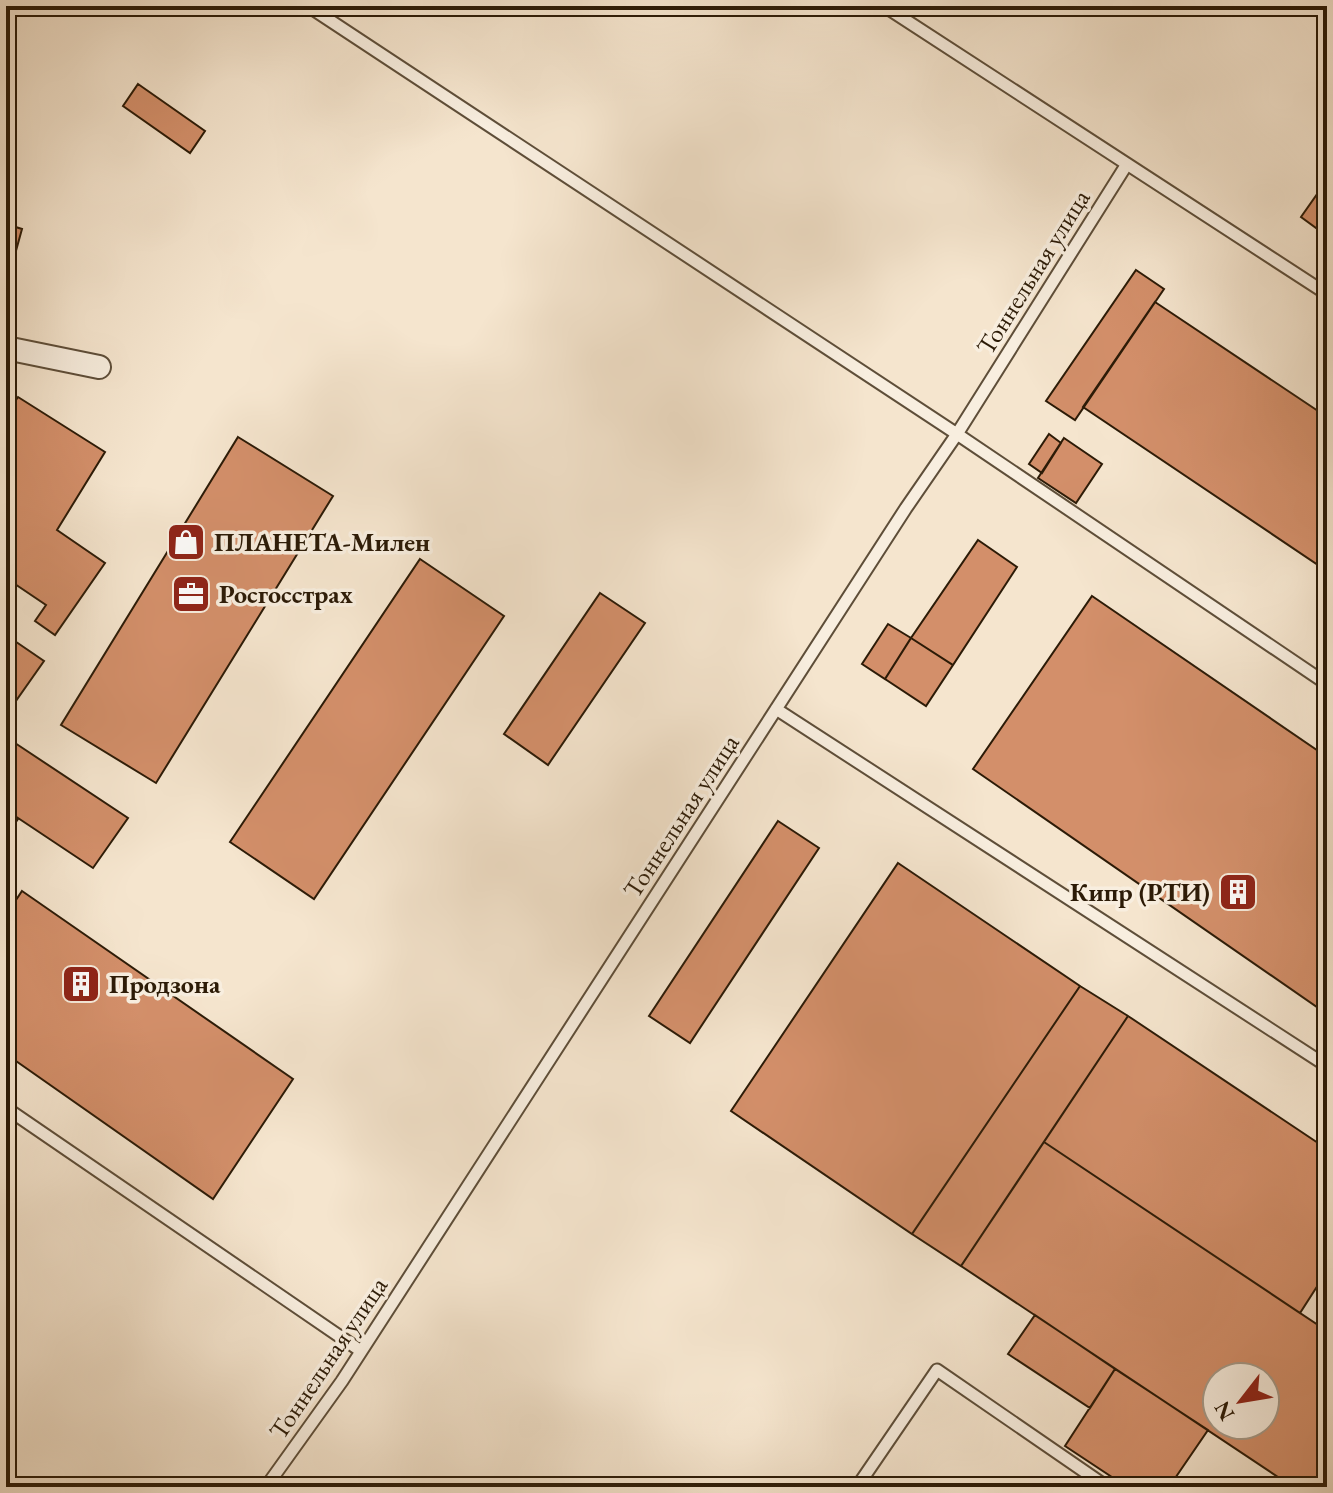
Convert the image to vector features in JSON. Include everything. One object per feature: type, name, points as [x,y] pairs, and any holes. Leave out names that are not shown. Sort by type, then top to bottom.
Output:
[{"type":"street","points":[[6,348],[99,367]]},
{"type":"lane","points":[[308,6],[957,434],[1327,684]]},
{"type":"lane","points":[[884,6],[1327,294]]},
{"type":"lane","name":"Тоннельная улица","points":[[266,1487],[361,1351],[906,508],[957,434],[1127,164]]},
{"type":"lane","points":[[776,709],[1327,1066]]},
{"type":"lane","points":[[6,1108],[361,1351]]},
{"type":"lane","points":[[857,1487],[937,1370],[1107,1487]]},
{"type":"building","points":[[138,84],[205,131],[190,153],[123,106]]},
{"type":"building","points":[[1327,180],[1327,236],[1301,217]]},
{"type":"building","points":[[6,224],[22,229],[6,287]]},
{"type":"building","points":[[1136,270],[1164,289],[1075,420],[1046,401]]},
{"type":"building","points":[[1155,302],[1327,417],[1327,571],[1083,407]]},
{"type":"building","points":[[18,397],[105,452],[57,530],[105,563],[55,635],[35,621],[46,605],[6,578],[6,415]]},
{"type":"building","points":[[1049,434],[1061,443],[1042,473],[1029,464]]},
{"type":"building","points":[[238,437],[333,496],[156,783],[61,725]]},
{"type":"building","points":[[1064,438],[1102,464],[1076,503],[1038,478]]},
{"type":"building","points":[[978,540],[1017,567],[953,665],[911,638]]},
{"type":"building","points":[[420,559],[504,616],[314,899],[230,842]]},
{"type":"building","points":[[600,593],[645,623],[548,765],[504,734]]},
{"type":"building","name":"Кипр (РТИ)","points":[[1092,596],[1327,757],[1327,1014],[973,769]]},
{"type":"building","points":[[888,624],[911,638],[885,679],[862,664]]},
{"type":"building","points":[[6,635],[44,661],[6,715]]},
{"type":"building","points":[[911,638],[953,665],[926,706],[885,679]]},
{"type":"building","points":[[15,743],[128,818],[93,868],[6,810],[6,755]]},
{"type":"building","points":[[6,811],[18,819],[6,836]]},
{"type":"building","points":[[778,821],[819,848],[690,1043],[649,1016]]},
{"type":"building","points":[[898,863],[1080,986],[912,1234],[731,1111]]},
{"type":"building","name":"Продзона","points":[[22,891],[293,1079],[213,1199],[6,1054],[6,915]]},
{"type":"building","points":[[1080,986],[1128,1016],[961,1266],[912,1234]]},
{"type":"building","points":[[1128,1016],[1327,1149],[1327,1271],[1300,1313],[1044,1142]]},
{"type":"building","points":[[1044,1142],[1327,1331],[1327,1487],[1293,1487],[1224,1441],[1281,1441],[1281,1361],[1201,1361],[1201,1426],[961,1266]]},
{"type":"building","points":[[1035,1315],[1115,1369],[1090,1408],[1008,1354]]},
{"type":"building","points":[[1115,1369],[1201,1425],[1201,1440],[1169,1487],[1127,1487],[1065,1446]]},
{"type":"place","name":"ПЛАНЕТА-Милен","points":[[186,542]]},
{"type":"place","name":"Росгосстрах","points":[[191,594]]},
{"type":"place","name":"Кипр (РТИ)","points":[[1238,892]]},
{"type":"place","name":"Продзона","points":[[81,984]]}]
